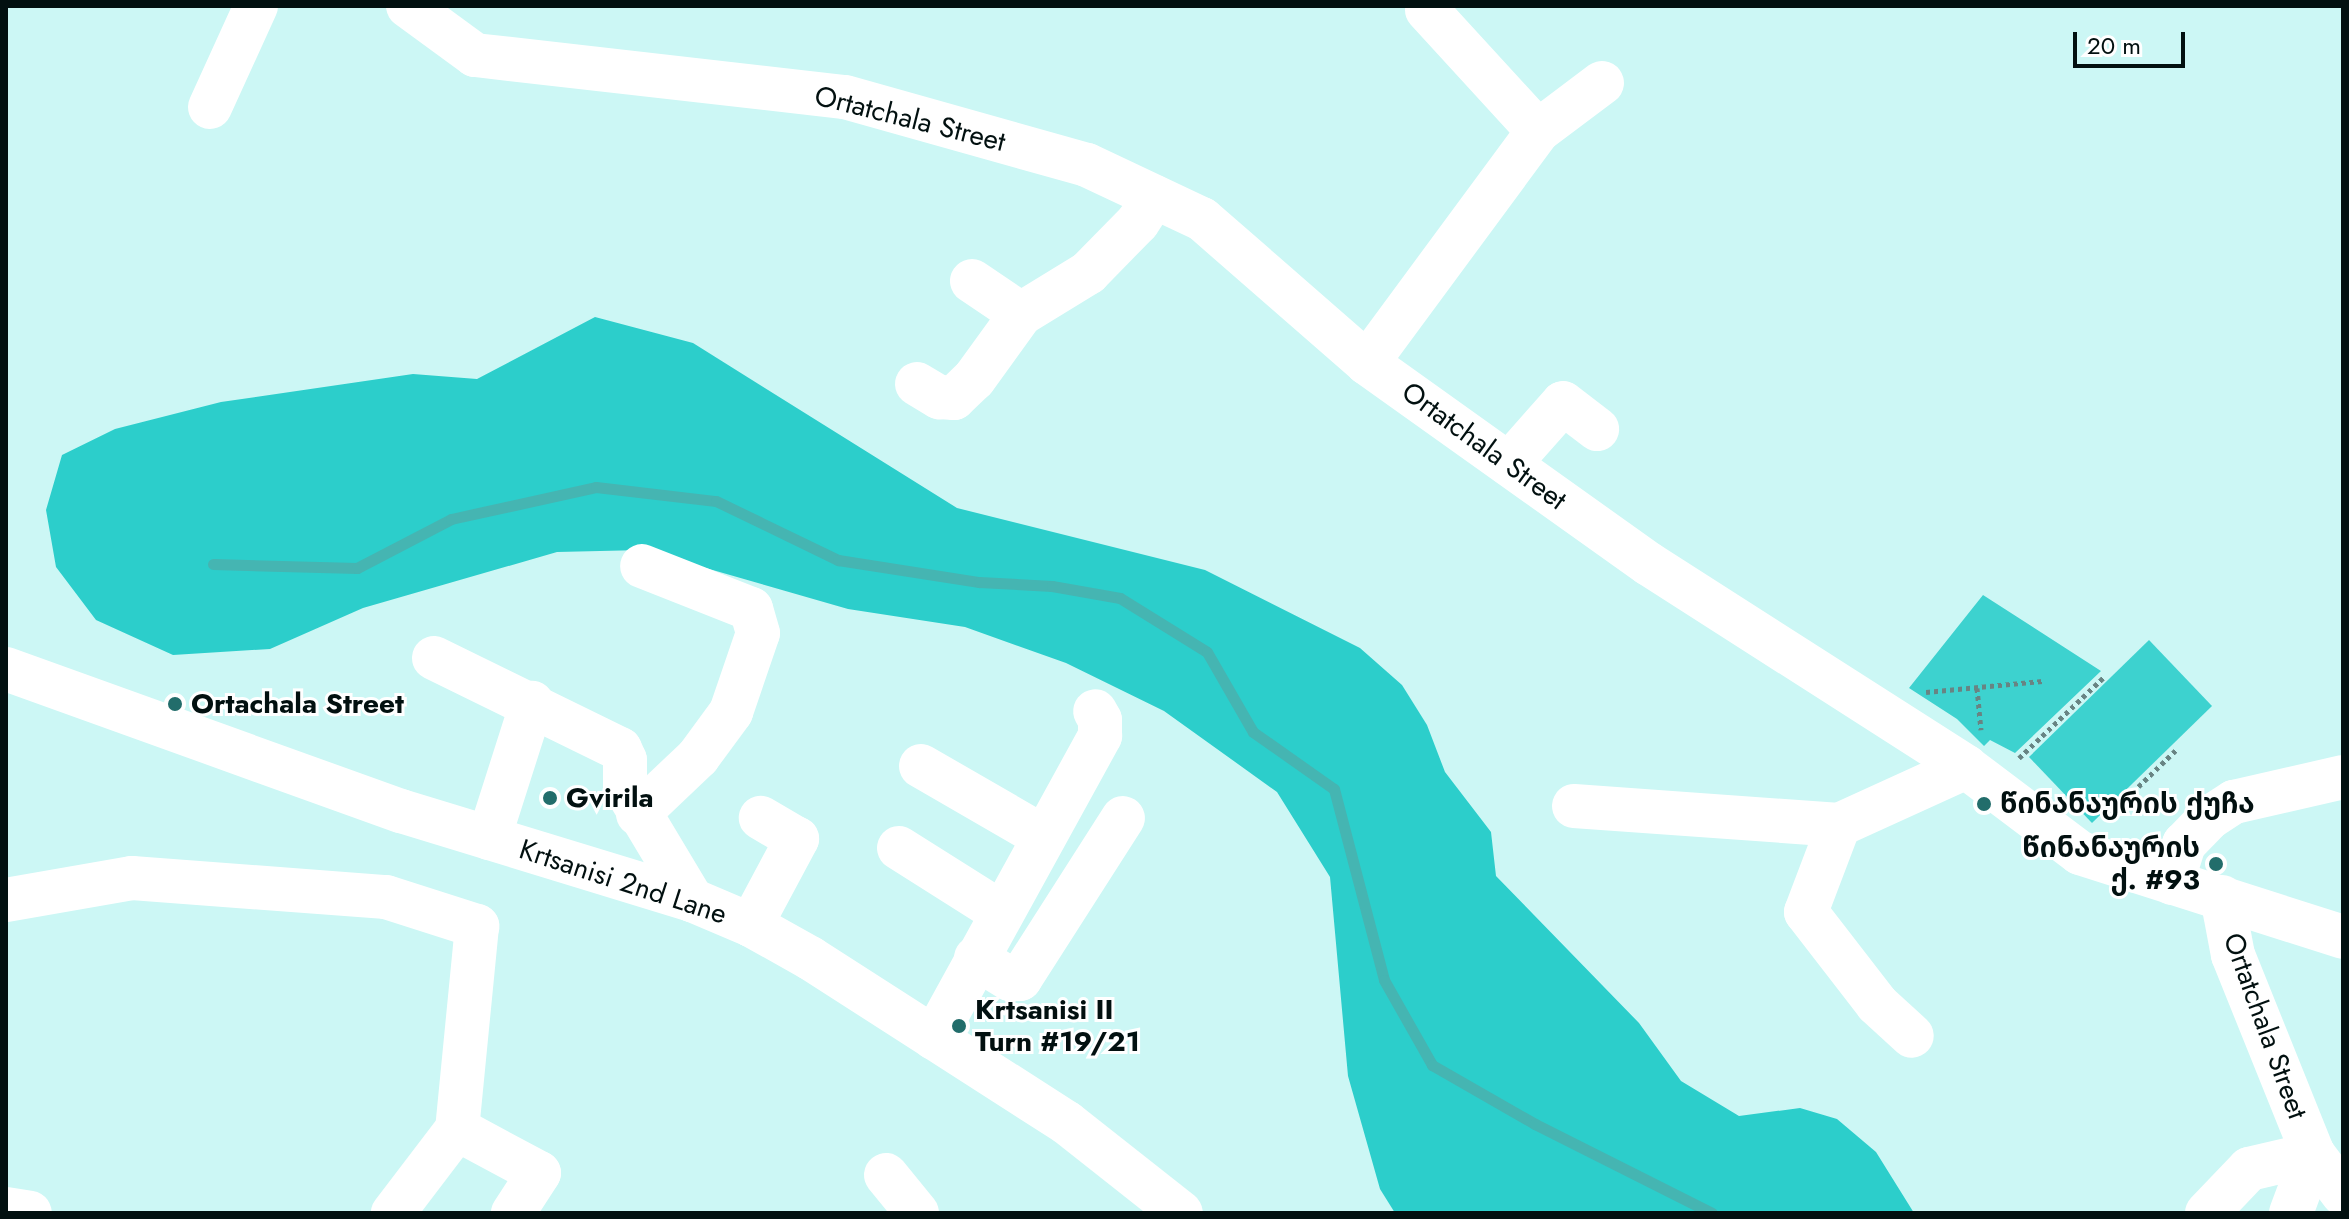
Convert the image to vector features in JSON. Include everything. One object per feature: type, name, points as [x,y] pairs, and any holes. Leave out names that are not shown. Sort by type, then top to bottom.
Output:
[{"type":"street","points":[[210,107],[256,6]]},
{"type":"street","name":"Ortatchala Street","points":[[408,6],[475,55],[845,97],[1087,165],[1202,219],[1367,363],[1649,564],[1974,753],[2080,853],[2222,897],[2233,955],[2313,1154],[2343,1194]]},
{"type":"street","points":[[1427,10],[1538,131]]},
{"type":"street","points":[[1367,363],[1538,131],[1602,83]]},
{"type":"street","points":[[917,384],[939,397],[954,398],[974,379],[1021,314],[1088,273],[1138,222],[1154,197]]},
{"type":"street","points":[[972,281],[1021,314]]},
{"type":"street","points":[[1509,464],[1563,403],[1597,429]]},
{"type":"street","points":[[638,814],[698,757],[731,712],[758,633],[751,609],[642,566]]},
{"type":"street","points":[[434,658],[532,703],[620,749],[625,760],[625,788],[692,900]]},
{"type":"street","name":"Krtsanisi 2nd Lane","points":[[6,669],[183,734],[489,838],[692,900],[751,925],[810,958],[1067,1123],[1181,1213]]},
{"type":"street","points":[[489,838],[532,703]]},
{"type":"street","points":[[934,1038],[1100,736],[1100,720],[1095,711]]},
{"type":"street","points":[[1574,806],[1839,825],[1974,753]]},
{"type":"street","points":[[921,766],[1044,837]]},
{"type":"street","points":[[2172,883],[2184,844],[2209,818],[2234,802],[2343,777]]},
{"type":"street","points":[[751,925],[797,839],[761,818]]},
{"type":"street","points":[[976,958],[1010,979],[1020,979],[1123,818]]},
{"type":"street","points":[[1839,825],[1806,912],[1877,1004],[1912,1036]]},
{"type":"street","points":[[899,848],[1002,913]]},
{"type":"street","points":[[6,900],[132,878],[386,897],[477,926],[457,1129],[393,1213]]},
{"type":"street","points":[[2222,897],[2343,937]]},
{"type":"street","points":[[457,1129],[539,1173],[513,1213]]},
{"type":"street","points":[[2207,1213],[2249,1169],[2313,1154]]},
{"type":"street","points":[[2291,1213],[2313,1154]]},
{"type":"street","points":[[886,1175],[917,1213]]},
{"type":"street","points":[[6,1209],[30,1213]]},
{"type":"path","points":[[2029,769],[2017,759],[2105,676]]},
{"type":"path","points":[[1923,693],[2042,681]]},
{"type":"path","points":[[1974,753],[1977,688]]},
{"type":"path","points":[[2096,827],[2177,749]]},
{"type":"shaded area","points":[[595,317],[693,343],[957,508],[1205,570],[1360,648],[1402,685],[1427,725],[1445,772],[1491,832],[1496,876],[1639,1023],[1681,1081],[1739,1116],[1800,1108],[1837,1119],[1876,1152],[1914,1213],[1395,1213],[1380,1189],[1348,1076],[1330,877],[1277,792],[1164,711],[1066,663],[965,627],[848,609],[643,550],[557,552],[363,608],[270,649],[173,655],[96,620],[56,567],[46,510],[62,455],[115,429],[221,402],[413,374],[477,379]]},
{"type":"shaded area","points":[[1983,595],[2101,671],[2015,753],[1990,740],[1984,746],[1957,719],[1909,688]]},
{"type":"shaded area","points":[[2149,640],[2212,706],[2092,823],[2029,757]]},
{"type":"waterway","points":[[213,564],[357,568],[451,519],[596,487],[716,501],[838,560],[979,582],[1052,586],[1120,598],[1207,652],[1253,732],[1334,789],[1384,980],[1432,1065],[1535,1124],[1712,1213]]},
{"type":"place","name":"Ortachala Street","points":[[175,704]]},
{"type":"place","name":"Gvirila","points":[[550,798]]},
{"type":"place","name":"წინანაურის ქუჩა","points":[[1984,804]]},
{"type":"place","name":"წინანაურის ქ. #93","points":[[2216,864]]},
{"type":"place","name":"Krtsanisi II Turn #19/21","points":[[959,1026]]}]
